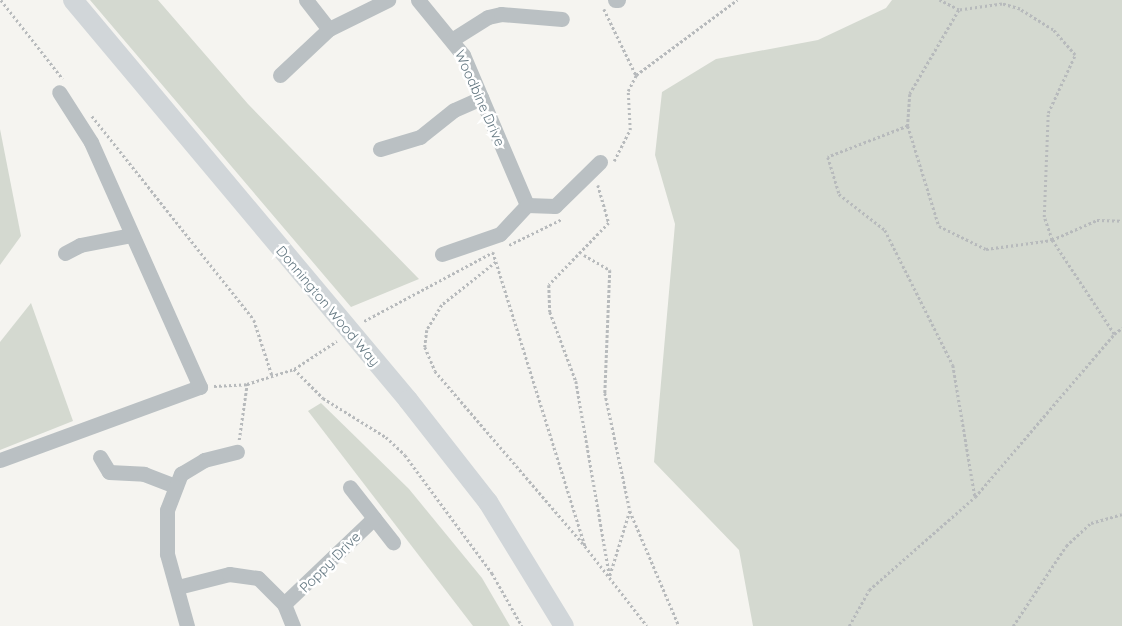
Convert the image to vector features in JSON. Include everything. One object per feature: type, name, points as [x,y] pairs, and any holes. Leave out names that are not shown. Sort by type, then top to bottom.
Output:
[{"type":"main road","name":"Donnington Wood Way","points":[[74,0],[439,439],[488,502],[564,626]]},
{"type":"street","points":[[306,0],[329,29]]},
{"type":"street","points":[[280,75],[329,29],[388,0]]},
{"type":"street","name":"Woodbine Drive","points":[[418,0],[453,40],[481,98],[523,211]]},
{"type":"street","points":[[453,40],[488,17],[501,14],[562,19]]},
{"type":"street","points":[[0,460],[200,387],[91,142],[62,86]]},
{"type":"street","points":[[380,149],[420,137],[454,110],[481,98]]},
{"type":"street","points":[[442,254],[500,234],[523,211],[560,212],[605,166]]},
{"type":"street","points":[[65,253],[132,235]]},
{"type":"street","points":[[187,626],[167,554],[167,510],[181,474],[204,460],[237,452]]},
{"type":"street","points":[[100,457],[109,472],[144,474],[176,486]]},
{"type":"street","points":[[350,487],[393,542]]},
{"type":"street","name":"Poppy Drive","points":[[284,604],[374,518]]},
{"type":"street","points":[[178,588],[243,574],[258,578],[284,604],[293,626]]},
{"type":"path","points":[[1,0],[62,86]]},
{"type":"path","points":[[605,166],[630,130],[628,91],[636,75],[737,0]]},
{"type":"path","points":[[939,0],[959,10],[1002,4],[1020,9],[1053,30],[1075,55],[1048,113],[1044,217],[1052,240],[1114,334]]},
{"type":"path","points":[[959,10],[910,94],[908,126],[939,226],[986,249],[1052,240],[1098,220],[1122,221]]},
{"type":"path","points":[[605,14],[636,75]]},
{"type":"path","points":[[88,111],[254,320],[272,375]]},
{"type":"path","points":[[908,126],[828,157],[839,194],[885,230],[954,365],[975,497]]},
{"type":"path","points":[[591,191],[602,181]]},
{"type":"path","points":[[598,185],[609,223],[583,255],[566,263],[549,285],[550,312],[576,381],[610,578]]},
{"type":"path","points":[[364,320],[493,252],[560,212]]},
{"type":"path","points":[[493,252],[585,546]]},
{"type":"path","points":[[583,255],[610,270],[605,393],[630,511],[679,626]]},
{"type":"path","points":[[496,262],[442,305],[427,330],[425,347],[435,371],[585,546],[647,626]]},
{"type":"path","points":[[849,626],[869,590],[975,497],[1114,334],[1122,328]]},
{"type":"path","points":[[200,387],[247,384],[294,370],[337,341]]},
{"type":"path","points":[[294,370],[323,398],[386,437],[405,455],[492,572],[522,626]]},
{"type":"path","points":[[237,452],[247,384]]},
{"type":"path","points":[[610,578],[630,511]]},
{"type":"path","points":[[1013,626],[1066,546],[1091,523],[1122,514]]},
{"type":"shaded area","points":[[90,0],[158,0],[248,104],[419,279],[351,307]]},
{"type":"shaded area","points":[[892,0],[1122,0],[1122,626],[753,626],[739,550],[654,462],[675,224],[655,155],[662,92],[716,59],[818,40],[886,8]]},
{"type":"shaded area","points":[[0,129],[21,236],[0,265]]},
{"type":"shaded area","points":[[31,303],[73,421],[0,450],[0,342]]},
{"type":"shaded area","points":[[321,403],[409,489],[482,578],[510,626],[473,626],[308,411]]}]
